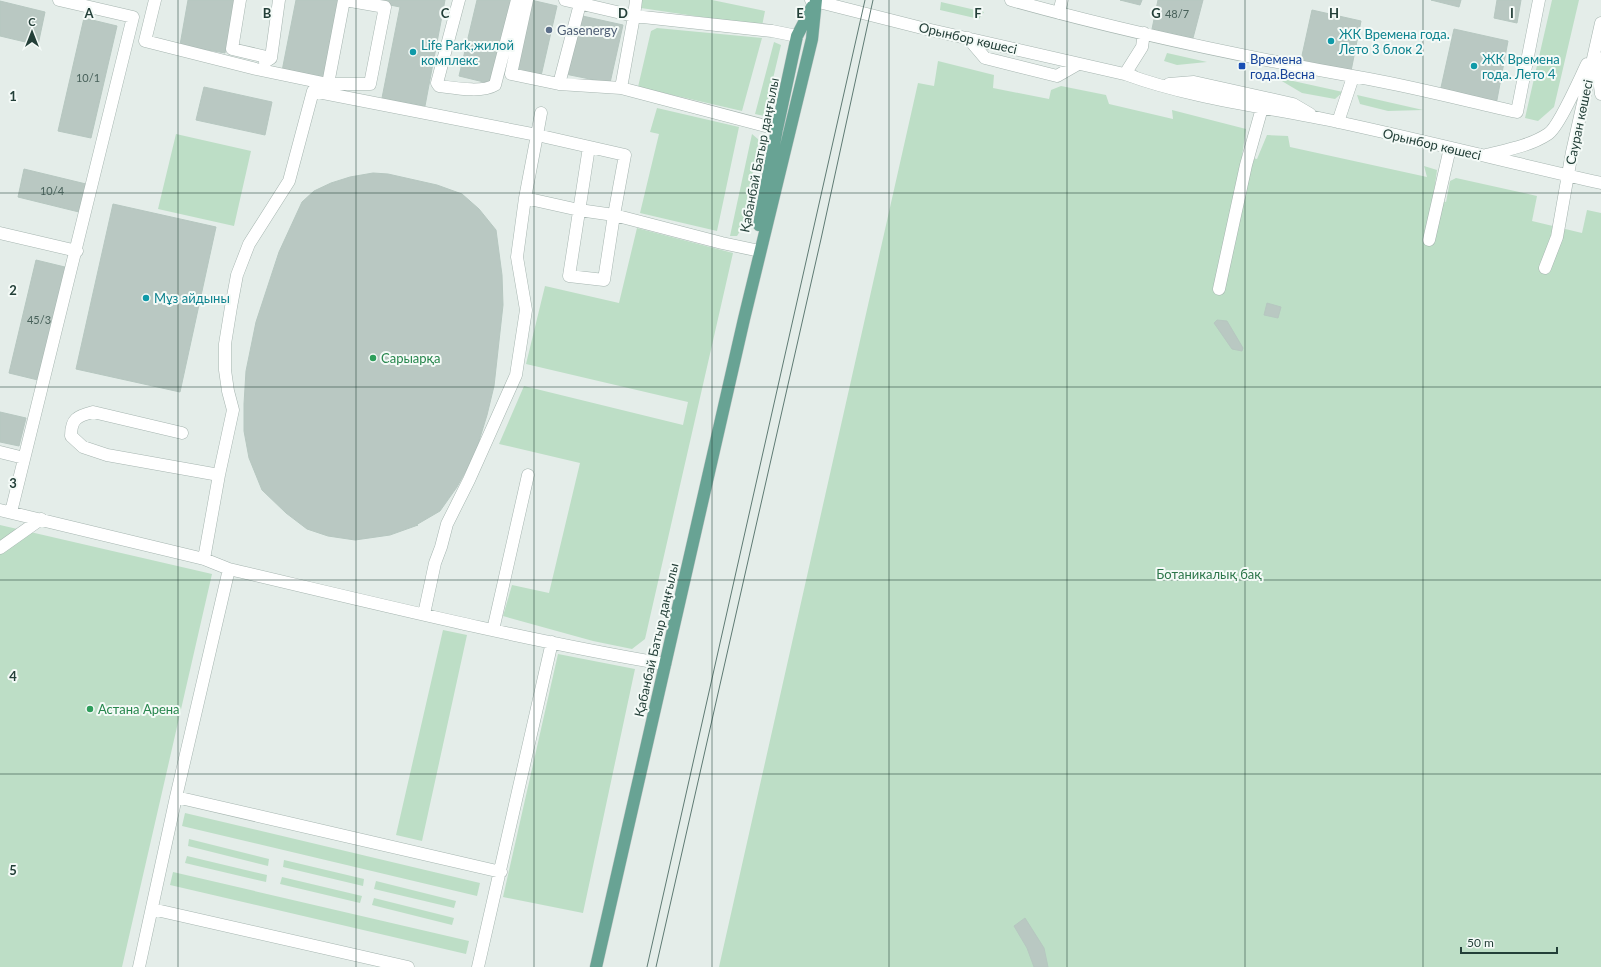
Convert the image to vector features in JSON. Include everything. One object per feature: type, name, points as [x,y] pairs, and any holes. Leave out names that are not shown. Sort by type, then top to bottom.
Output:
[{"type":"main road","name":"Қабанбай Батыр даңғылы","points":[[744,319],[754,250],[777,129],[797,36],[814,0]]},
{"type":"main road","name":"Қабанбай Батыр даңғылы","points":[[595,965],[744,319],[812,39],[814,0]]},
{"type":"street","points":[[59,0],[133,17],[77,251],[24,458],[6,511],[204,559],[229,569],[493,630],[665,664]]},
{"type":"street","points":[[155,0],[145,40],[256,69],[328,84],[370,84],[385,8],[345,0],[328,84]]},
{"type":"street","points":[[240,0],[232,49],[271,58]]},
{"type":"street","points":[[256,69],[271,58],[280,0]]},
{"type":"street","points":[[459,0],[437,83],[439,86],[474,89],[491,87],[495,84],[517,0]]},
{"type":"street","points":[[527,0],[511,74],[559,84],[621,88],[777,129]]},
{"type":"street","points":[[565,0],[580,2],[634,16],[772,31],[797,36]]},
{"type":"street","points":[[621,88],[636,0]]},
{"type":"street","name":"Орынбор көшесі","points":[[814,0],[1262,108]]},
{"type":"street","points":[[1011,0],[1144,34],[1517,112],[1539,0]]},
{"type":"street","points":[[1059,13],[1062,0]]},
{"type":"street","points":[[559,84],[580,2]]},
{"type":"street","name":"Сауран көшесі","points":[[1545,268],[1557,237],[1568,175],[1601,23]]},
{"type":"street","points":[[1125,74],[1142,47],[1144,34]]},
{"type":"street","points":[[968,38],[985,58],[1057,76],[1078,64]]},
{"type":"street","points":[[1595,47],[1601,94]]},
{"type":"street","points":[[1484,156],[1523,145],[1549,134],[1562,114],[1595,47]]},
{"type":"street","name":"Орынбор көшесі","points":[[1125,74],[1153,84],[1262,108],[1338,122],[1601,184]]},
{"type":"street","points":[[1338,122],[1353,77]]},
{"type":"street","points":[[1166,84],[1194,82],[1293,104],[1318,118]]},
{"type":"street","points":[[204,559],[218,475],[233,410],[225,370],[225,344],[237,275],[249,244],[289,181],[313,91],[537,135],[625,155],[604,280],[568,276],[589,147]]},
{"type":"street","points":[[1219,289],[1246,165],[1262,108]]},
{"type":"street","points":[[424,614],[435,563],[447,524],[469,480],[516,375],[526,310],[517,257],[525,198],[541,113]]},
{"type":"street","points":[[1429,240],[1450,148]]},
{"type":"street","points":[[525,198],[579,210],[614,215],[754,250]]},
{"type":"street","points":[[0,233],[77,251]]},
{"type":"street","points":[[182,433],[92,412],[79,416],[71,426],[71,436],[84,447],[107,455],[218,475]]},
{"type":"street","points":[[0,452],[24,458]]},
{"type":"street","points":[[493,630],[528,475]]},
{"type":"street","points":[[0,548],[42,519]]},
{"type":"street","points":[[139,967],[176,797],[229,569]]},
{"type":"street","points":[[478,967],[501,872],[552,642]]},
{"type":"street","points":[[176,797],[501,872]]},
{"type":"street","points":[[152,908],[408,967]]},
{"type":"green space","points":[[642,0],[712,0],[765,11],[762,26],[641,8]]},
{"type":"green space","points":[[1552,0],[1579,0],[1554,107],[1538,121],[1525,118]]},
{"type":"green space","points":[[941,2],[984,12],[979,19],[940,10]]},
{"type":"green space","points":[[657,28],[762,38],[742,111],[638,87],[651,31]]},
{"type":"green space","points":[[774,42],[781,45],[764,116],[755,114]]},
{"type":"green space","points":[[1167,53],[1207,62],[1177,65],[1164,61]]},
{"type":"green space","name":"Ботаникалық бақ","points":[[938,61],[994,75],[993,88],[1049,99],[1051,90],[1061,86],[1106,95],[1109,104],[1173,119],[1172,110],[1246,129],[1242,156],[1257,159],[1267,135],[1288,136],[1290,147],[1427,177],[1424,166],[1437,170],[1433,199],[1446,202],[1450,181],[1456,178],[1537,196],[1532,221],[1582,233],[1587,210],[1601,213],[1601,967],[719,967],[918,83],[934,86]]},
{"type":"green space","points":[[1275,77],[1343,92],[1335,99],[1302,93]]},
{"type":"green space","points":[[1357,95],[1423,110],[1388,111],[1360,104]]},
{"type":"green space","points":[[657,108],[739,127],[717,231],[640,213],[659,134],[650,132]]},
{"type":"green space","points":[[176,134],[251,151],[234,226],[158,209]]},
{"type":"green space","points":[[752,134],[759,140],[742,228],[737,236],[730,236]]},
{"type":"green space","points":[[637,228],[733,253],[645,639],[632,649],[593,641],[503,616],[512,585],[549,593],[580,463],[499,444],[524,386],[683,425],[688,402],[526,364],[545,286],[619,303]]},
{"type":"green space","name":"Астана Арена","points":[[0,525],[212,574],[122,967],[0,967]]},
{"type":"green space","points":[[443,630],[467,635],[422,841],[396,835]]},
{"type":"green space","points":[[558,654],[635,669],[583,913],[503,897]]},
{"type":"green space","points":[[185,813],[480,883],[477,896],[182,826]]},
{"type":"green space","points":[[189,839],[269,859],[268,866],[188,846]]},
{"type":"green space","points":[[187,856],[267,875],[266,882],[185,863]]},
{"type":"green space","points":[[284,860],[364,879],[363,886],[283,867]]},
{"type":"green space","points":[[173,872],[469,941],[466,954],[170,885]]},
{"type":"green space","points":[[282,877],[362,896],[360,903],[280,884]]},
{"type":"green space","points":[[376,881],[456,901],[454,908],[374,889]]},
{"type":"green space","points":[[374,898],[454,918],[452,925],[372,905]]},
{"type":"building","points":[[188,0],[235,0],[225,53],[180,45]]},
{"type":"building","points":[[296,0],[339,0],[324,79],[282,71]]},
{"type":"building","name":"Life Park,жилой комплекс","points":[[365,0],[445,0],[425,106],[382,98],[400,7]]},
{"type":"building","points":[[477,0],[511,0],[492,84],[459,76]]},
{"type":"building","points":[[531,0],[557,6],[541,76],[515,69]]},
{"type":"building","points":[[1120,0],[1142,0],[1140,5]]},
{"type":"building","points":[[1158,0],[1203,0],[1193,38],[1152,29]]},
{"type":"building","points":[[1431,0],[1461,0],[1459,7]]},
{"type":"building","points":[[1497,0],[1521,0],[1517,23],[1494,18]]},
{"type":"building","points":[[0,1],[45,12],[38,45],[0,36]]},
{"type":"building","name":"ЖК Времена года. Лето 3 блок 2","points":[[1312,10],[1361,21],[1351,71],[1301,60]]},
{"type":"building","points":[[578,15],[623,25],[610,83],[565,74]]},
{"type":"building","points":[[84,18],[117,26],[91,138],[58,131]]},
{"type":"building","name":"ЖК Времена года. Лето 4","points":[[1454,29],[1508,41],[1496,105],[1440,92]]},
{"type":"building","points":[[204,87],[272,102],[265,135],[196,120]]},
{"type":"building","points":[[24,169],[86,184],[79,212],[18,197]]},
{"type":"building","name":"Сарыарқа","points":[[373,173],[388,174],[437,185],[462,194],[479,209],[496,230],[502,275],[503,305],[494,386],[487,415],[475,454],[457,487],[440,511],[416,525],[418,525],[390,535],[355,540],[328,536],[307,529],[286,513],[262,490],[249,458],[244,431],[244,404],[246,371],[256,322],[279,252],[302,202],[314,191],[331,183],[350,177]]},
{"type":"building","name":"Мұз айдыны","points":[[113,204],[216,227],[180,392],[76,369]]},
{"type":"building","points":[[36,260],[69,268],[42,381],[9,373]]},
{"type":"building","points":[[1267,303],[1281,307],[1278,318],[1264,315]]},
{"type":"building","points":[[1217,320],[1227,321],[1243,348],[1242,351],[1232,349],[1214,323]]},
{"type":"building","points":[[0,412],[26,418],[19,446],[0,442]]},
{"type":"building","points":[[1025,918],[1044,948],[1048,967],[1034,967],[1027,948],[1014,926]]},
{"type":"tram line","points":[[647,967],[865,0]]},
{"type":"tram line","points":[[656,967],[821,239],[873,0]]},
{"type":"place","name":"Gasenergy","points":[[549,30]]},
{"type":"place","name":"ЖК Времена года. Лето 3 блок 2","points":[[1331,41]]},
{"type":"place","name":"Life Park,жилой комплекс","points":[[413,52]]},
{"type":"place","name":"Времена года.Весна","points":[[1242,66]]},
{"type":"place","name":"ЖК Времена года. Лето 4","points":[[1474,66]]},
{"type":"place","name":"Мұз айдыны","points":[[146,298]]},
{"type":"place","name":"Сарыарқа","points":[[373,358]]},
{"type":"place","name":"Астана Арена","points":[[90,709]]}]
